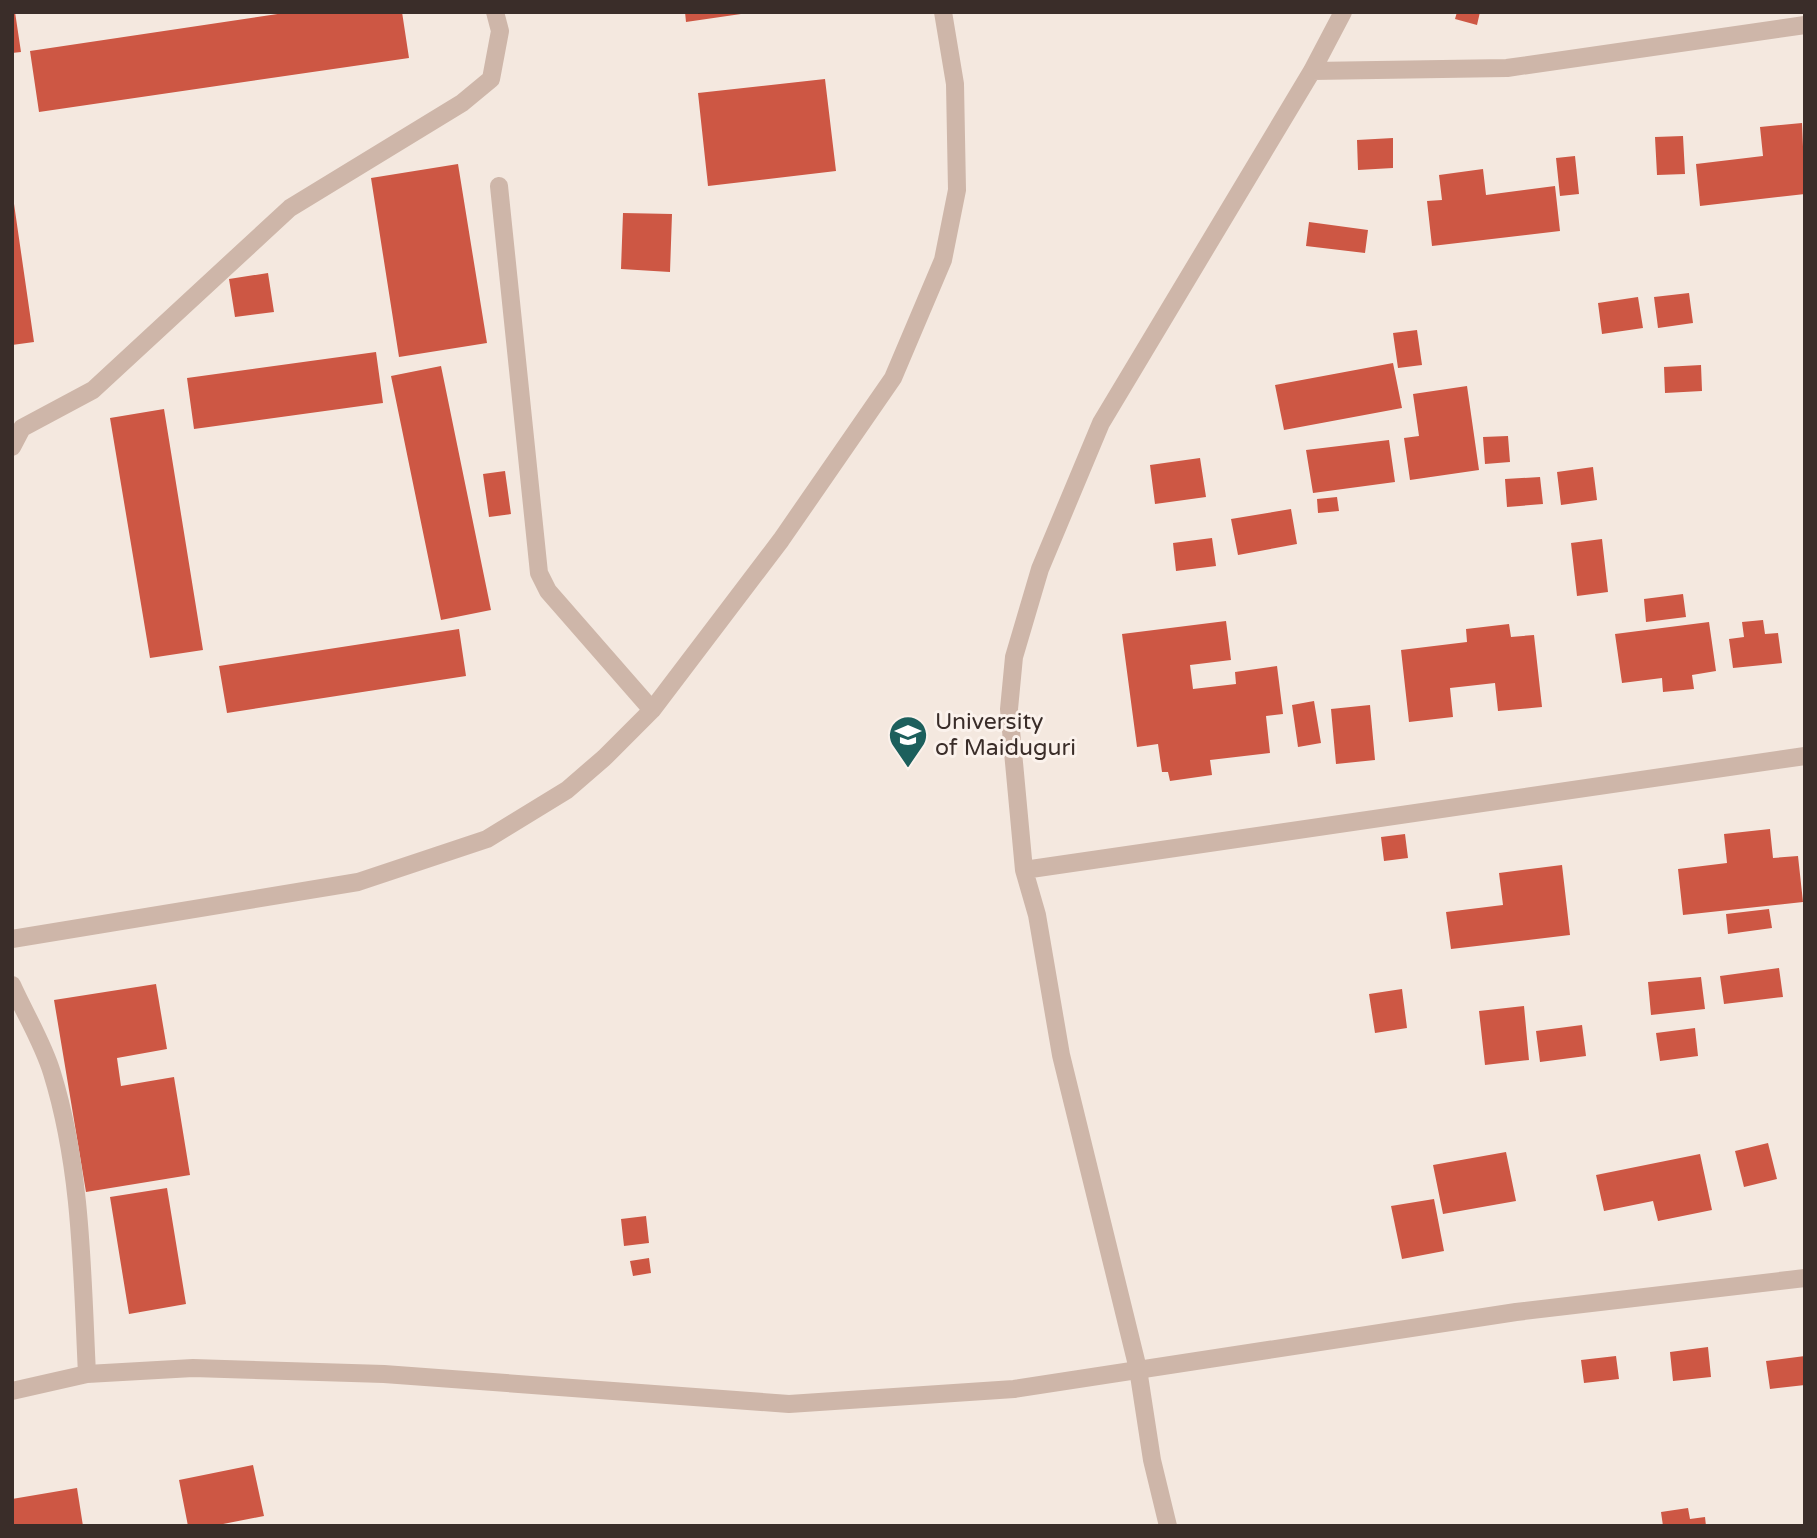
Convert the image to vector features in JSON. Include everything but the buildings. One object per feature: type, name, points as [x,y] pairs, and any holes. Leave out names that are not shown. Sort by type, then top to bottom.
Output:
[{"type":"street","points":[[12,447],[17,428],[93,390],[290,208],[462,103],[491,79],[500,31],[495,12]]},
{"type":"street","points":[[12,939],[358,882],[487,839],[566,790],[604,758],[652,710],[781,540],[894,378],[943,260],[957,190],[955,84],[943,12]]},
{"type":"street","points":[[1168,1526],[1152,1460],[1139,1369],[1061,1055],[1037,915],[1024,870],[1009,709],[1014,657],[1040,569],[1101,423],[1312,71],[1343,12]]},
{"type":"street","points":[[1312,71],[1507,68],[1805,25]]},
{"type":"street","points":[[499,186],[540,573],[548,591],[652,710]]},
{"type":"street","points":[[1024,870],[1805,756]]},
{"type":"street","points":[[12,985],[52,1070],[69,1140],[80,1231],[87,1374]]},
{"type":"street","points":[[12,1391],[87,1374],[193,1368],[384,1374],[789,1404],[1014,1389],[1516,1312],[1805,1278]]},
{"type":"place","name":"University of Maiduguri","points":[[908,769]]}]
